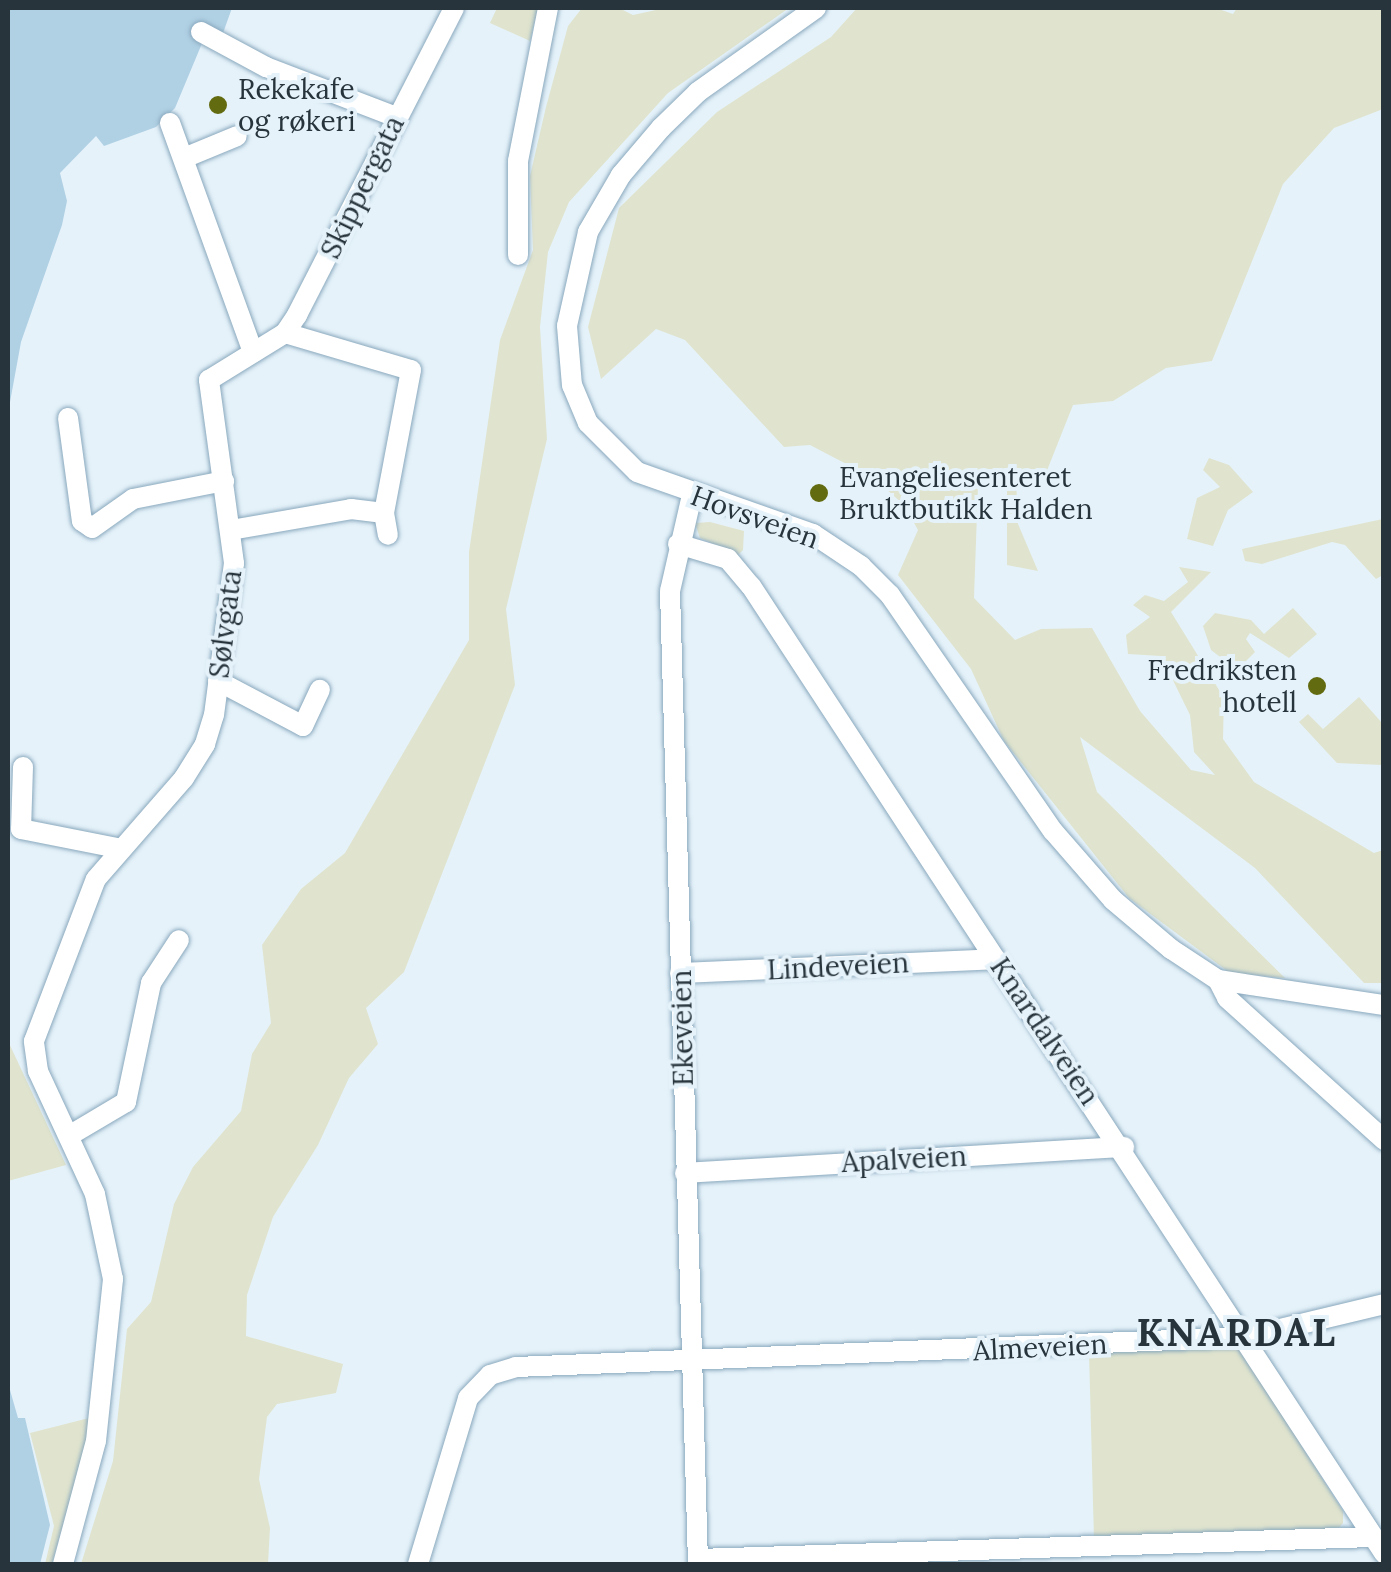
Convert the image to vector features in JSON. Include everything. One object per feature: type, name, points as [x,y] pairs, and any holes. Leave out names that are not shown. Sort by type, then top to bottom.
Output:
[{"type":"street","name":"Skippergata","points":[[285,333],[454,8]]},
{"type":"street","points":[[518,255],[518,161],[548,8]]},
{"type":"street","name":"Hovsveien","points":[[816,8],[698,92],[621,175],[578,256],[568,353],[580,408],[598,436],[637,472],[692,495],[813,534],[861,566],[890,596],[1089,876],[1171,950],[1218,980],[1384,1005]]},
{"type":"street","points":[[201,32],[272,70],[396,117]]},
{"type":"street","points":[[170,123],[253,352],[285,333],[411,370],[384,513],[388,535]]},
{"type":"street","points":[[184,158],[237,136]]},
{"type":"street","name":"Sølvgata","points":[[117,848],[206,744],[234,563],[209,380],[214,373],[253,352]]},
{"type":"street","points":[[68,418],[82,522],[92,528],[132,499],[224,481]]},
{"type":"street","name":"Ekeveien","points":[[692,495],[670,592],[698,1562]]},
{"type":"street","points":[[231,530],[351,509],[384,513]]},
{"type":"street","name":"Knardalveien","points":[[678,544],[736,566],[1124,1147],[1378,1545]]},
{"type":"street","points":[[218,681],[303,726],[320,690]]},
{"type":"street","points":[[23,768],[21,829],[117,848],[79,916],[34,1040],[38,1070],[72,1134],[95,1194],[113,1316],[78,1513],[62,1564]]},
{"type":"street","points":[[72,1134],[126,1102],[151,983],[179,940]]},
{"type":"street","name":"Lindeveien","points":[[680,973],[996,959]]},
{"type":"street","points":[[1218,980],[1227,998],[1384,1140]]},
{"type":"street","name":"Apalveien","points":[[685,1173],[1124,1147]]},
{"type":"street","name":"Almeveien","points":[[418,1564],[461,1413],[490,1375],[603,1362],[692,1364],[1247,1338],[1384,1304]]},
{"type":"street","points":[[698,1562],[1378,1545]]},
{"type":"green space","points":[[497,8],[538,8],[530,41],[490,23]]},
{"type":"green space","points":[[582,8],[619,8],[633,15],[665,8],[789,8],[668,93],[569,202],[548,252],[540,327],[547,439],[506,609],[515,685],[404,972],[366,1008],[378,1044],[349,1078],[318,1145],[273,1217],[247,1295],[246,1336],[343,1364],[336,1393],[277,1404],[267,1417],[259,1479],[270,1528],[268,1564],[81,1564],[113,1461],[127,1329],[151,1302],[174,1204],[193,1167],[241,1111],[252,1054],[271,1023],[262,945],[301,889],[345,853],[469,640],[469,552],[500,340],[533,250],[530,176],[546,107],[568,26]]},
{"type":"green space","points":[[857,8],[1216,8],[1233,14],[1237,8],[1383,8],[1383,109],[1334,128],[1283,184],[1212,361],[1166,368],[1113,401],[1073,405],[1046,473],[1016,479],[1018,524],[1038,571],[1007,565],[1007,481],[978,486],[974,598],[1015,640],[1041,629],[1092,628],[1140,711],[1191,770],[1215,775],[1194,752],[1190,715],[1161,656],[1128,654],[1126,635],[1150,617],[1133,605],[1145,595],[1164,601],[1188,582],[1179,567],[1211,572],[1171,612],[1224,698],[1223,739],[1254,782],[1374,853],[1383,850],[1383,983],[1364,983],[1255,868],[1080,737],[1097,792],[1285,978],[1230,973],[1129,898],[1004,741],[971,669],[898,575],[918,530],[904,505],[875,479],[810,445],[784,447],[685,340],[656,329],[601,379],[588,327],[619,208],[717,112],[831,37]]},
{"type":"green space","points":[[1209,458],[1229,465],[1253,492],[1228,510],[1213,546],[1187,539],[1197,498],[1220,487],[1203,470]]},
{"type":"green space","points":[[1383,519],[1383,575],[1376,579],[1345,545],[1332,542],[1262,564],[1245,561],[1242,549]]},
{"type":"green space","points":[[710,522],[744,531],[743,550],[738,555],[700,538],[695,523]]},
{"type":"green space","points":[[1293,608],[1317,634],[1289,658],[1250,633],[1246,639],[1255,652],[1244,663],[1232,666],[1211,650],[1203,626],[1215,613],[1251,620],[1264,634]]},
{"type":"green space","points":[[1359,697],[1383,724],[1382,765],[1337,763],[1299,722],[1308,714],[1323,729]]},
{"type":"green space","points":[[8,1041],[66,1165],[8,1181]]},
{"type":"green space","points":[[1237,1344],[1343,1511],[1343,1523],[1337,1530],[1094,1540],[1089,1352]]},
{"type":"green space","points":[[93,1417],[52,1564],[45,1564],[54,1526],[30,1433]]},
{"type":"water","points":[[8,8],[232,8],[223,33],[208,29],[175,108],[156,127],[104,146],[96,136],[60,173],[67,201],[62,225],[21,342],[8,413]]},
{"type":"water","points":[[8,1383],[18,1418],[25,1418],[50,1525],[40,1564],[8,1564]]},
{"type":"place","name":"Rekekafe og røkeri","points":[[218,105]]},
{"type":"place","name":"Evangeliesenteret Bruktbutikk Halden","points":[[819,493]]},
{"type":"place","name":"Fredriksten hotell","points":[[1317,686]]},
{"type":"district","name":"KNARDAL","points":[[1237,1333]]}]
